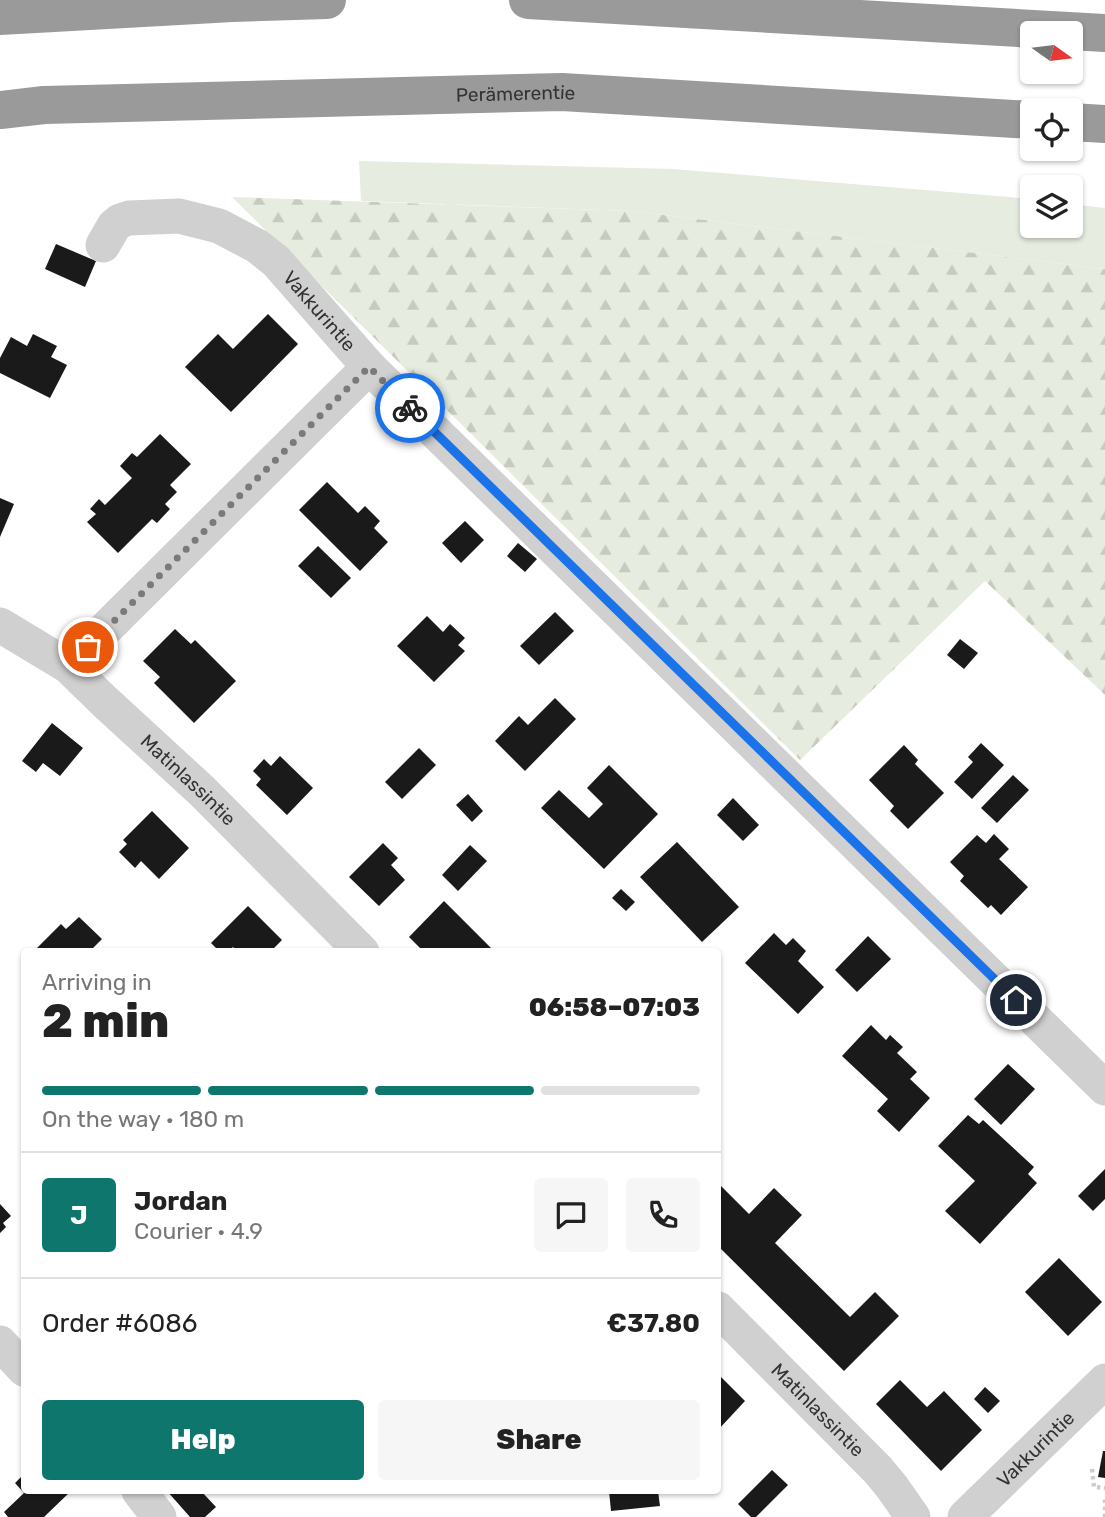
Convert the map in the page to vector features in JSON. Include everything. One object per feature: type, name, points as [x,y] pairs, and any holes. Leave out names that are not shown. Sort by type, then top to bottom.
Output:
[{"type":"highway","points":[[0,16],[327,0]]},
{"type":"highway","points":[[528,0],[1105,33]]},
{"type":"highway","name":"Perämerentie","points":[[0,110],[44,104],[562,92],[1020,119]]},
{"type":"highway","points":[[1083,123],[1105,124]]},
{"type":"street","name":"Vakkurintie","points":[[103,245],[120,221],[129,218],[179,216],[219,226],[257,246],[276,261],[369,367],[1105,1088]]},
{"type":"street","points":[[68,666],[369,367]]},
{"type":"street","name":"Matinlassintie","points":[[0,625],[68,666],[202,792],[358,948]]},
{"type":"street","name":"Matinlassintie","points":[[721,1312],[878,1470],[913,1517]]},
{"type":"street","points":[[0,1343],[21,1365]]},
{"type":"street","name":"Vakkurintie","points":[[965,1517],[1105,1381]]},
{"type":"street","points":[[141,1494],[159,1517]]},
{"type":"path","points":[[1092,1469],[1094,1487],[1105,1488]]},
{"type":"path","points":[[1105,1497],[1105,1517]]},
{"type":"green space","points":[[359,161],[673,169],[1020,198],[1020,238],[1083,238],[1083,205],[1105,208],[1105,269],[631,211],[361,201]]},
{"type":"green space","points":[[232,197],[631,211],[1105,269],[1105,695],[985,581],[800,760]]},
{"type":"building","points":[[56,244],[96,261],[85,287],[45,269]]},
{"type":"building","points":[[268,314],[298,344],[231,412],[185,367],[218,334],[233,349]]},
{"type":"building","points":[[33,334],[57,346],[51,357],[67,365],[50,398],[0,373],[0,358],[11,337],[27,346]]},
{"type":"building","points":[[160,434],[191,464],[170,485],[177,492],[165,504],[170,509],[157,523],[152,519],[118,553],[87,522],[96,514],[90,509],[99,499],[105,505],[132,478],[120,466],[132,453],[137,457]]},
{"type":"building","points":[[327,482],[358,513],[365,506],[380,521],[374,528],[388,542],[360,571],[299,510]]},
{"type":"building","points":[[0,498],[14,504],[0,537]]},
{"type":"building","points":[[465,521],[484,540],[461,563],[442,543]]},
{"type":"building","points":[[518,543],[537,559],[525,572],[507,556]]},
{"type":"building","points":[[318,546],[351,578],[331,598],[298,566]]},
{"type":"building","points":[[555,612],[574,631],[539,665],[520,646]]},
{"type":"building","points":[[427,616],[443,632],[450,624],[465,638],[458,645],[465,651],[434,682],[397,646]]},
{"type":"building","points":[[175,629],[191,644],[195,640],[236,681],[194,723],[154,683],[160,677],[143,661]]},
{"type":"building","points":[[960,639],[978,653],[964,669],[947,655]]},
{"type":"building","points":[[555,698],[576,719],[525,771],[495,741],[519,716],[528,725]]},
{"type":"building","points":[[52,723],[83,748],[60,776],[43,763],[36,772],[22,761]]},
{"type":"building","points":[[981,743],[1004,765],[972,799],[954,782],[973,762],[968,757]]},
{"type":"building","points":[[904,745],[918,760],[915,764],[944,793],[908,829],[890,811],[894,806],[869,780]]},
{"type":"building","points":[[419,748],[436,765],[402,799],[385,782]]},
{"type":"building","points":[[280,756],[313,788],[287,815],[256,785],[261,779],[253,771],[264,759],[271,766]]},
{"type":"building","points":[[609,765],[658,814],[604,869],[541,808],[559,790],[589,818],[603,804],[587,788]]},
{"type":"building","points":[[1013,775],[1029,790],[997,823],[981,808]]},
{"type":"building","points":[[468,794],[483,811],[472,822],[456,805]]},
{"type":"building","points":[[733,798],[759,825],[743,841],[717,815]]},
{"type":"building","points":[[152,811],[189,848],[159,879],[141,861],[135,868],[119,852],[127,844],[123,840]]},
{"type":"building","points":[[994,834],[1009,849],[999,859],[1028,887],[1001,915],[991,905],[988,908],[960,881],[964,876],[950,862],[977,835],[986,843]]},
{"type":"building","points":[[677,842],[739,907],[702,942],[640,877]]},
{"type":"building","points":[[383,843],[398,858],[391,865],[405,880],[379,906],[349,877]]},
{"type":"building","points":[[470,845],[487,861],[458,891],[442,875]]},
{"type":"building","points":[[621,889],[635,902],[626,911],[612,898]]},
{"type":"building","points":[[444,901],[491,948],[420,948],[409,937]]},
{"type":"building","points":[[248,906],[282,940],[274,948],[216,948],[211,943]]},
{"type":"building","points":[[79,917],[102,939],[93,948],[37,948],[61,924],[66,929]]},
{"type":"building","points":[[774,933],[786,945],[793,938],[806,951],[798,961],[824,987],[798,1014],[745,963]]},
{"type":"building","points":[[868,936],[891,959],[857,992],[835,970]]},
{"type":"building","points":[[871,1025],[886,1040],[890,1035],[903,1047],[897,1053],[917,1072],[910,1079],[930,1098],[899,1132],[877,1111],[888,1099],[842,1056]]},
{"type":"building","points":[[1008,1064],[1035,1089],[1001,1125],[974,1099]]},
{"type":"building","points":[[968,1115],[979,1124],[983,1120],[1034,1167],[1028,1174],[1037,1183],[980,1244],[945,1211],[975,1181],[938,1146]]},
{"type":"building","points":[[1105,1169],[1105,1199],[1093,1211],[1078,1196]]},
{"type":"building","points":[[721,1186],[749,1214],[774,1188],[802,1215],[775,1243],[850,1317],[875,1292],[899,1316],[844,1371],[721,1249]]},
{"type":"building","points":[[0,1204],[11,1216],[3,1223],[6,1227],[0,1233]]},
{"type":"building","points":[[1059,1258],[1102,1302],[1068,1336],[1025,1292]]},
{"type":"building","points":[[721,1377],[745,1401],[721,1427]]},
{"type":"building","points":[[900,1380],[927,1407],[944,1391],[982,1430],[941,1471],[876,1404]]},
{"type":"building","points":[[985,1387],[1000,1401],[988,1413],[974,1399]]},
{"type":"building","points":[[1105,1451],[1105,1478],[1098,1477]]},
{"type":"building","points":[[772,1470],[788,1485],[756,1517],[751,1517],[738,1504]]},
{"type":"building","points":[[21,1477],[21,1490],[15,1483]]},
{"type":"building","points":[[23,1494],[68,1494],[44,1517],[8,1517],[4,1512]]},
{"type":"building","points":[[170,1494],[204,1494],[216,1507],[205,1517],[190,1517]]},
{"type":"building","points":[[609,1494],[658,1494],[660,1506],[611,1511]]},
{"type":"way so far","points":[[88,647],[369,367],[410,408]]},
{"type":"route","points":[[410,408],[1016,1000]]}]
